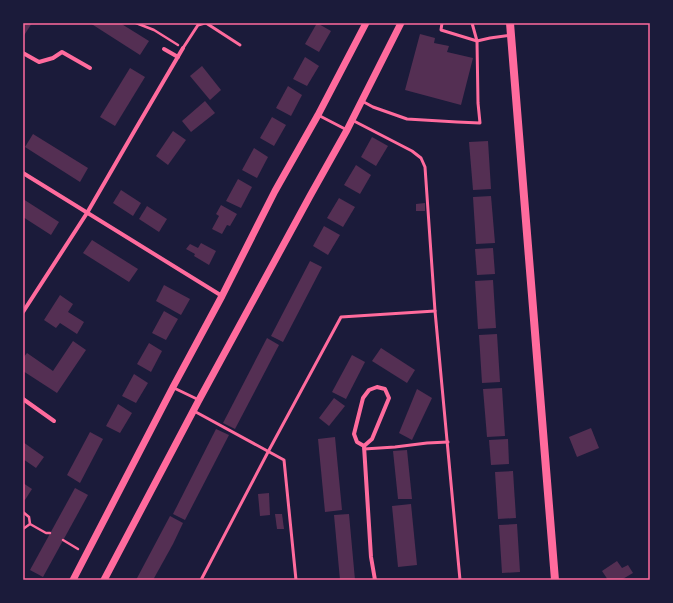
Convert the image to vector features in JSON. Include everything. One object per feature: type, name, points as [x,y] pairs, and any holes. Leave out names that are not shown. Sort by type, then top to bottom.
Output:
[{"type":"main road","points":[[510,23],[555,580]]},
{"type":"street","points":[[73,580],[222,296],[275,191],[318,115],[366,23]]},
{"type":"street","points":[[104,580],[193,411],[347,130],[401,23]]},
{"type":"street","points":[[23,312],[87,213],[184,48]]},
{"type":"street","points":[[164,49],[178,57]]},
{"type":"street","points":[[23,53],[39,62],[54,58],[62,52],[90,68]]},
{"type":"street","points":[[23,173],[222,296]]},
{"type":"street","points":[[364,447],[357,442],[354,434],[363,398],[368,390],[377,387],[385,389],[389,398],[372,439],[364,447],[371,557],[375,580]]},
{"type":"street","points":[[23,399],[54,421]]},
{"type":"lane","points":[[184,48],[198,25],[206,23],[240,45]]},
{"type":"lane","points":[[442,23],[441,30],[477,41],[511,35]]},
{"type":"lane","points":[[362,101],[373,107],[407,118],[480,123],[478,103],[477,41],[472,23]]},
{"type":"lane","points":[[318,115],[347,130]]},
{"type":"lane","points":[[352,120],[412,151],[421,158],[425,167],[435,311],[460,580]]},
{"type":"lane","points":[[201,580],[268,452],[341,318],[435,311]]},
{"type":"lane","points":[[173,387],[199,400]]},
{"type":"lane","points":[[193,411],[284,460],[296,580]]},
{"type":"lane","points":[[364,447],[395,447],[448,442]]},
{"type":"path","points":[[136,23],[154,30],[184,48]]},
{"type":"path","points":[[23,512],[29,517],[30,524]]},
{"type":"path","points":[[23,529],[30,524]]},
{"type":"path","points":[[30,524],[46,533],[50,533]]},
{"type":"path","points":[[63,540],[87,554]]},
{"type":"building","points":[[23,23],[32,23],[23,37]]},
{"type":"building","points":[[90,23],[120,23],[149,41],[140,55]]},
{"type":"building","points":[[317,23],[331,31],[319,52],[305,44]]},
{"type":"building","points":[[420,34],[435,38],[434,43],[449,46],[447,52],[473,58],[461,105],[405,90]]},
{"type":"building","points":[[305,57],[319,66],[307,86],[293,79]]},
{"type":"building","points":[[202,66],[221,90],[210,100],[190,76]]},
{"type":"building","points":[[130,68],[145,77],[115,126],[100,117]]},
{"type":"building","points":[[288,86],[302,95],[291,116],[276,108]]},
{"type":"building","points":[[205,101],[215,113],[191,132],[182,121]]},
{"type":"building","points":[[272,117],[286,125],[274,146],[260,138]]},
{"type":"building","points":[[173,131],[186,140],[168,165],[156,156]]},
{"type":"building","points":[[33,134],[88,168],[80,182],[25,147]]},
{"type":"building","points":[[372,137],[388,146],[376,166],[361,157]]},
{"type":"building","points":[[488,141],[491,189],[473,190],[469,142]]},
{"type":"building","points":[[254,148],[268,157],[257,178],[242,170]]},
{"type":"building","points":[[356,165],[371,175],[360,194],[344,185]]},
{"type":"building","points":[[238,179],[252,187],[241,208],[226,201]]},
{"type":"building","points":[[121,190],[141,203],[133,216],[113,203]]},
{"type":"building","points":[[491,196],[495,243],[476,244],[473,197]]},
{"type":"building","points":[[339,198],[355,207],[343,227],[327,218]]},
{"type":"building","points":[[23,199],[59,222],[51,235],[23,217]]},
{"type":"building","points":[[425,203],[425,211],[416,211],[416,204]]},
{"type":"building","points":[[221,205],[237,214],[230,226],[227,225],[222,234],[212,229],[219,216],[216,214]]},
{"type":"building","points":[[147,206],[167,219],[159,232],[139,219]]},
{"type":"building","points":[[324,226],[340,235],[328,255],[313,246]]},
{"type":"building","points":[[92,240],[138,269],[129,282],[83,253]]},
{"type":"building","points":[[201,243],[216,251],[209,265],[186,249],[190,244],[198,248]]},
{"type":"building","points":[[493,248],[495,274],[477,275],[475,249]]},
{"type":"building","points":[[310,261],[322,267],[283,342],[271,336]]},
{"type":"building","points":[[493,280],[496,328],[478,329],[475,281]]},
{"type":"building","points":[[164,285],[190,299],[181,315],[156,301]]},
{"type":"building","points":[[60,295],[73,304],[68,312],[84,322],[77,334],[60,323],[56,328],[44,320]]},
{"type":"building","points":[[164,311],[178,319],[166,340],[152,333]]},
{"type":"building","points":[[497,334],[500,382],[482,383],[479,335]]},
{"type":"building","points":[[267,338],[279,345],[235,429],[223,423]]},
{"type":"building","points":[[73,341],[86,350],[57,393],[23,371],[23,358],[27,353],[53,371]]},
{"type":"building","points":[[149,343],[162,351],[151,372],[137,364]]},
{"type":"building","points":[[381,348],[415,370],[407,383],[372,361]]},
{"type":"building","points":[[352,355],[365,362],[346,399],[332,392]]},
{"type":"building","points":[[134,374],[148,383],[136,403],[122,396]]},
{"type":"building","points":[[502,388],[505,436],[487,437],[483,389]]},
{"type":"building","points":[[417,389],[432,398],[412,440],[399,433]]},
{"type":"building","points":[[334,398],[345,406],[329,426],[319,418]]},
{"type":"building","points":[[118,404],[132,413],[120,433],[106,426]]},
{"type":"building","points":[[591,428],[599,448],[577,457],[569,437]]},
{"type":"building","points":[[216,429],[229,435],[185,520],[173,514]]},
{"type":"building","points":[[90,432],[103,439],[80,483],[67,475]]},
{"type":"building","points":[[335,437],[342,510],[325,512],[318,439]]},
{"type":"building","points":[[508,439],[509,464],[491,465],[489,440]]},
{"type":"building","points":[[23,442],[44,457],[36,468],[23,459]]},
{"type":"building","points":[[407,450],[412,499],[398,499],[393,451]]},
{"type":"building","points":[[513,471],[516,518],[498,519],[495,472]]},
{"type":"building","points":[[23,483],[32,489],[25,500],[23,499]]},
{"type":"building","points":[[75,488],[88,495],[43,577],[30,570]]},
{"type":"building","points":[[269,493],[270,515],[260,516],[258,494]]},
{"type":"building","points":[[411,504],[417,565],[398,567],[392,506]]},
{"type":"building","points":[[275,514],[282,514],[284,529],[277,529]]},
{"type":"building","points":[[349,514],[355,580],[340,580],[334,515]]},
{"type":"building","points":[[170,516],[183,523],[173,544],[153,580],[136,580]]},
{"type":"building","points":[[517,524],[520,572],[502,573],[499,525]]},
{"type":"building","points":[[617,561],[622,568],[628,565],[633,573],[621,580],[608,580],[602,571]]}]
